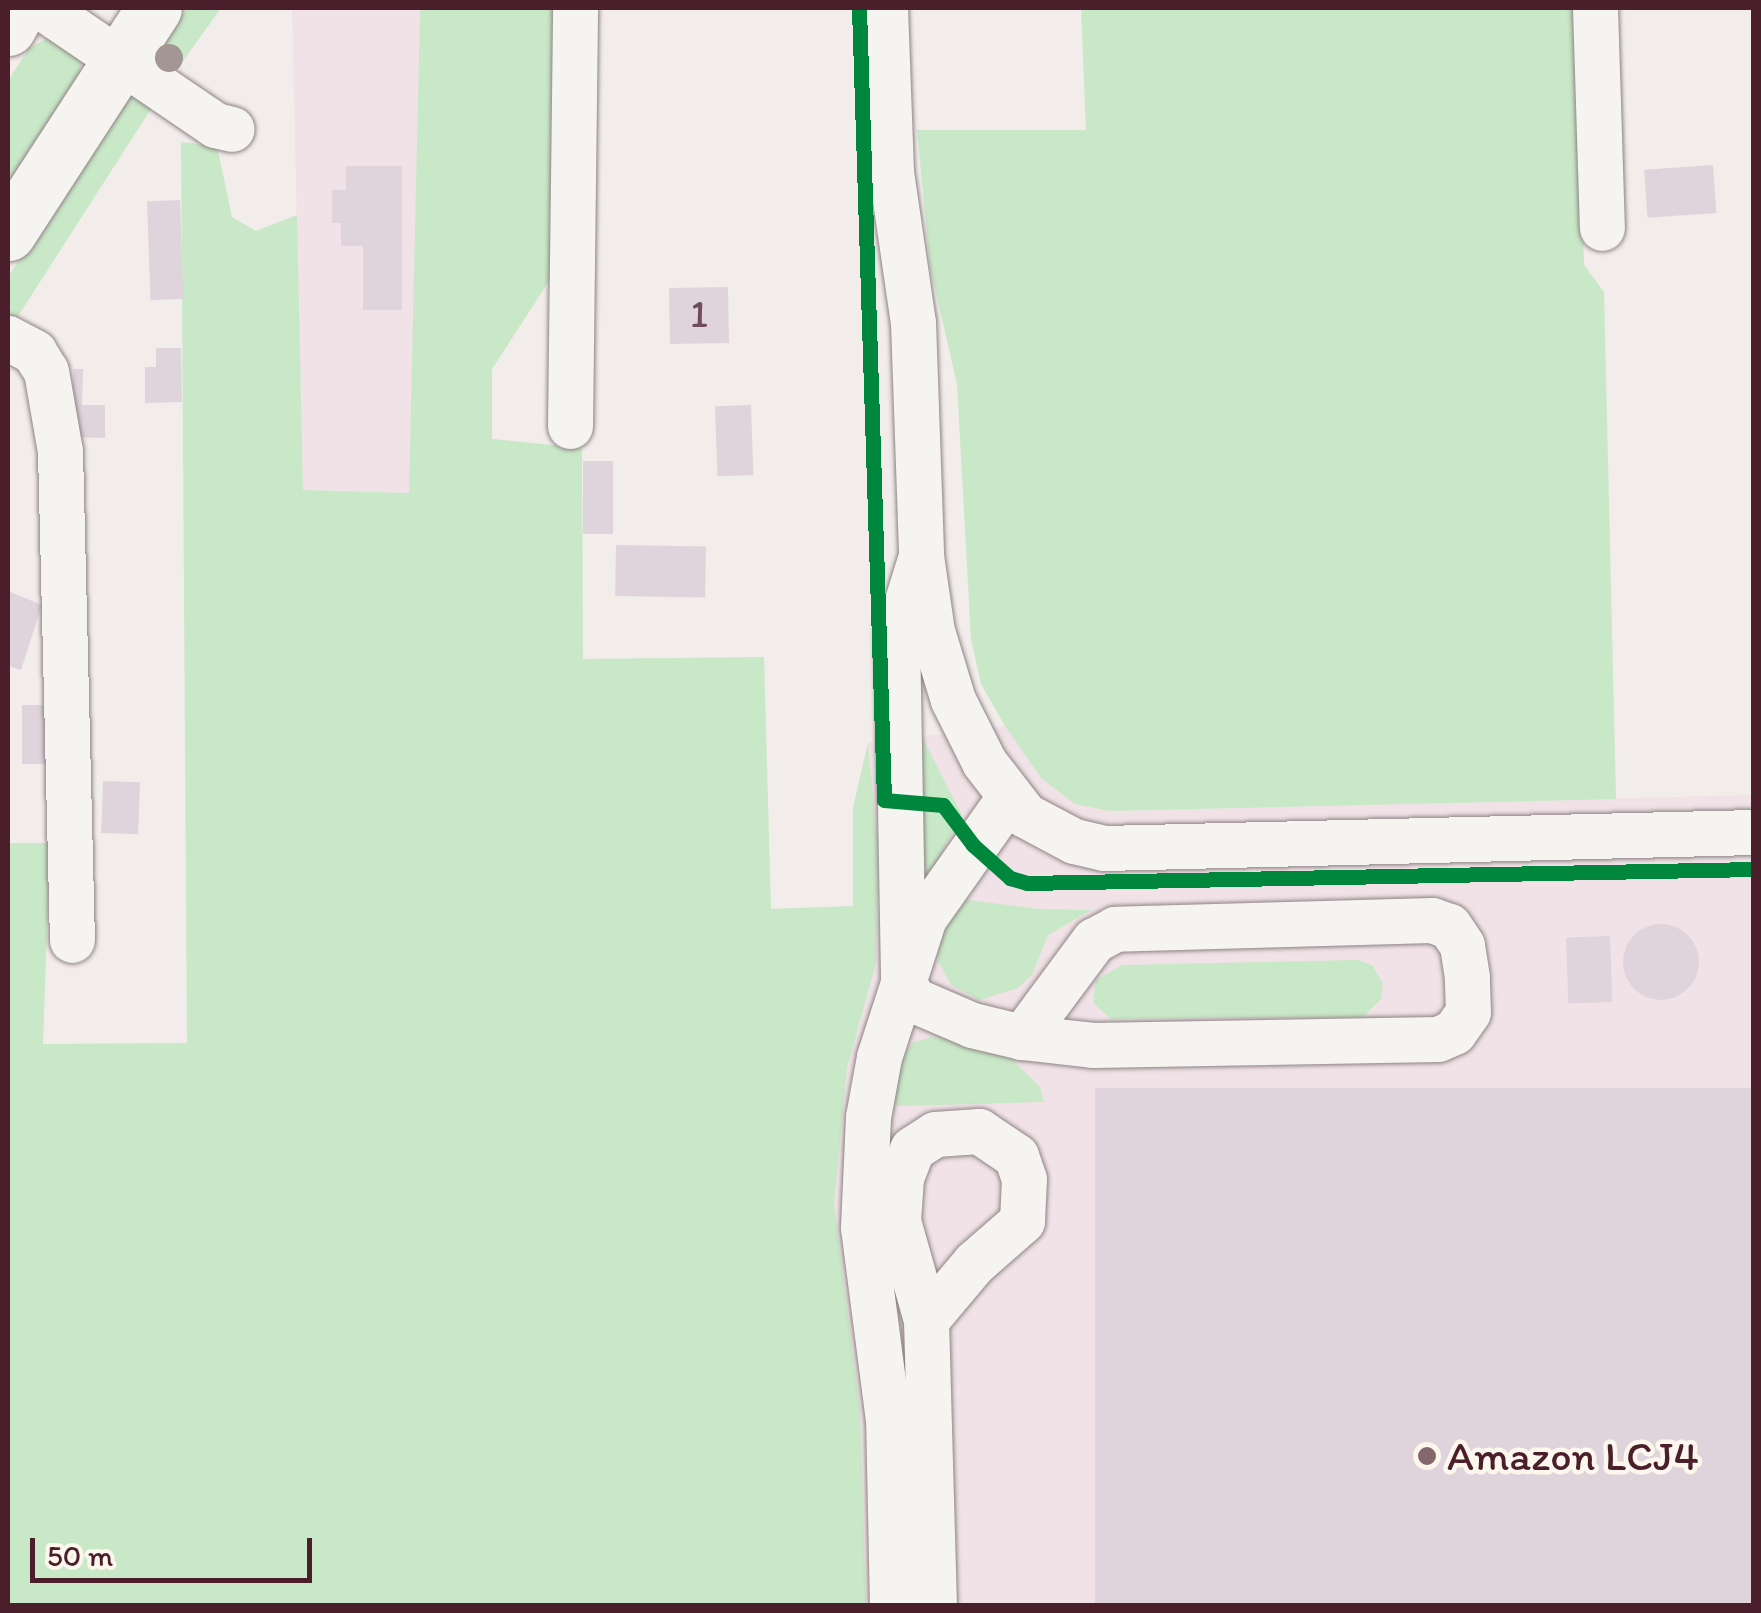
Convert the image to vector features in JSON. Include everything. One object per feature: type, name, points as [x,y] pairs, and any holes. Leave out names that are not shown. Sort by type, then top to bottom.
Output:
[{"type":"main road","points":[[8,28],[19,8]]},
{"type":"main road","points":[[8,232],[154,8]]},
{"type":"lane","points":[[42,8],[215,124],[232,129]]},
{"type":"lane","points":[[570,426],[575,8]]},
{"type":"lane","points":[[886,8],[892,172],[913,322],[921,556],[932,631],[953,700],[1008,799],[1050,830],[1104,848],[1754,832]]},
{"type":"lane","points":[[1595,8],[1602,228]]},
{"type":"lane","points":[[8,338],[34,352],[46,371],[60,451],[72,940]]},
{"type":"lane","points":[[921,556],[897,633],[904,982],[914,1000],[936,1014],[1022,1037],[1108,1046],[1438,1038],[1454,1032],[1468,1012],[1462,944],[1449,926],[1432,920],[1115,929],[1094,940],[1022,1037]]},
{"type":"lane","points":[[892,1606],[888,1420],[862,1174],[879,1057],[904,982],[943,883],[1008,799]]},
{"type":"lane","points":[[926,1320],[934,1606]]},
{"type":"shaded area","points":[[292,8],[420,8],[410,493],[303,490]]},
{"type":"shaded area","points":[[1005,726],[1041,778],[1110,811],[1753,795],[1753,1605],[797,1605],[770,909],[853,906],[853,808],[868,743]]},
{"type":"green space","points":[[187,8],[221,8],[171,78],[149,63]]},
{"type":"green space","points":[[420,8],[558,8],[555,272],[492,369],[492,439],[582,448],[583,659],[764,657],[771,909],[853,906],[853,808],[868,743],[878,849],[876,963],[847,1068],[834,1204],[860,1410],[866,1605],[8,1606],[8,843],[50,843],[43,1044],[187,1043],[181,142],[217,146],[232,217],[256,231],[297,215],[303,490],[409,493]]},
{"type":"green space","points":[[1081,8],[1577,8],[1584,265],[1604,292],[1616,799],[1110,811],[1075,804],[1041,778],[1005,726],[981,684],[971,639],[957,384],[930,267],[917,130],[1086,130]]},
{"type":"green space","points":[[48,38],[81,60],[80,75],[8,187],[8,81],[29,48]]},
{"type":"green space","points":[[136,82],[158,98],[13,324],[8,320],[8,277]]},
{"type":"green space","points":[[912,717],[962,815],[915,902]]},
{"type":"green space","points":[[961,899],[1039,909],[1091,910],[1048,935],[1032,975],[1018,988],[979,1000],[951,985],[938,961],[936,938]]},
{"type":"green space","points":[[1357,960],[1372,965],[1383,983],[1381,999],[1363,1017],[1111,1019],[1093,1003],[1096,980],[1122,965]]},
{"type":"green space","points":[[950,1037],[1011,1059],[1040,1087],[1044,1102],[898,1106],[889,1095],[892,1067],[914,1042]]},
{"type":"building","points":[[1713,165],[1716,213],[1648,218],[1644,170]]},
{"type":"building","points":[[346,166],[402,166],[402,310],[363,310],[363,246],[341,246],[341,223],[332,223],[332,190],[346,190]]},
{"type":"building","points":[[180,200],[183,299],[150,300],[147,201]]},
{"type":"building","points":[[728,287],[729,343],[670,344],[669,288]]},
{"type":"building","points":[[156,348],[181,348],[182,402],[145,403],[145,367],[156,367]]},
{"type":"building","points":[[73,369],[83,369],[82,405],[105,405],[105,438],[72,437]]},
{"type":"building","points":[[751,405],[753,475],[717,476],[715,406]]},
{"type":"building","points":[[583,461],[613,461],[613,534],[583,534]]},
{"type":"building","points":[[616,545],[706,547],[705,598],[615,596]]},
{"type":"building","points":[[8,591],[42,605],[21,670],[8,666]]},
{"type":"building","points":[[22,705],[48,705],[48,764],[22,764]]},
{"type":"building","points":[[103,781],[140,782],[138,834],[101,833]]},
{"type":"building","points":[[1661,924],[1688,935],[1699,962],[1688,989],[1661,1000],[1634,989],[1623,962],[1634,935]]},
{"type":"building","points":[[1610,936],[1612,1002],[1568,1003],[1566,938]]},
{"type":"building","name":"Amazon LCJ4","points":[[1095,1088],[1754,1088],[1754,1606],[1095,1606]]},
{"type":"cycle path","points":[[859,8],[884,800],[943,805],[973,845],[1010,878],[1027,883],[1754,869]]},
{"type":"place","name":"Amazon LCJ4","points":[[1427,1456]]}]
